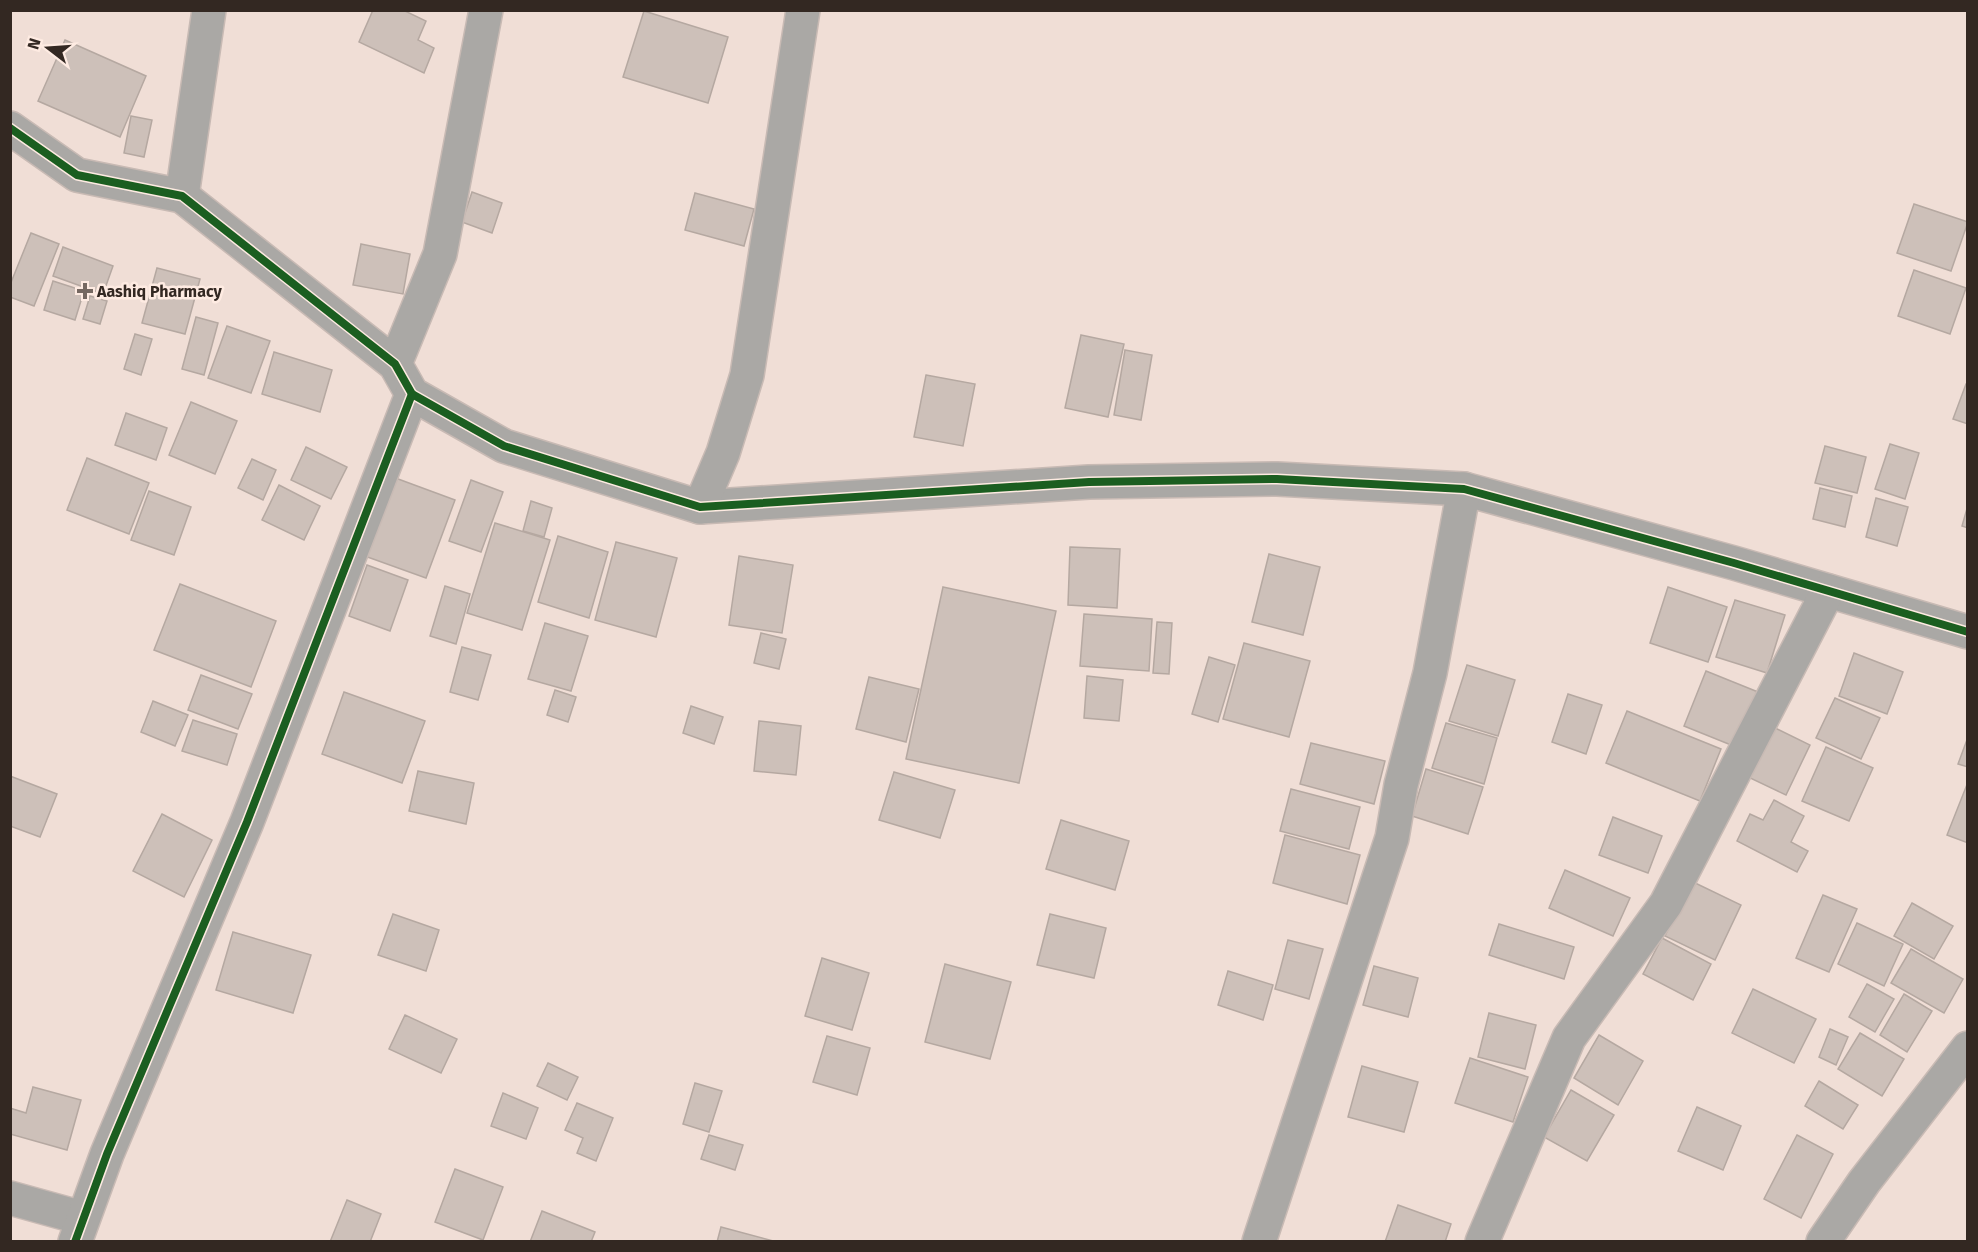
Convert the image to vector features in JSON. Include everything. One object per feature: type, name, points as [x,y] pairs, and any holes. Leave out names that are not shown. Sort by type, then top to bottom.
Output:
[{"type":"street","points":[[183,196],[209,10]]},
{"type":"street","points":[[396,364],[440,254],[486,10]]},
{"type":"street","points":[[700,507],[723,453],[747,375],[802,10]]},
{"type":"street","points":[[10,128],[77,175],[183,196],[396,364],[412,394],[504,446],[700,507],[1101,482],[1277,479],[1464,489],[1968,632]]},
{"type":"street","points":[[10,1198],[79,1230],[247,822],[412,394]]},
{"type":"street","points":[[1258,1242],[1392,838],[1401,785],[1430,673],[1464,489]]},
{"type":"street","points":[[1482,1242],[1569,1038],[1666,904],[1828,591]]},
{"type":"street","points":[[1823,1242],[1864,1182],[1968,1048]]},
{"type":"building","points":[[373,10],[403,10],[426,21],[418,40],[434,48],[424,73],[359,42]]},
{"type":"building","points":[[644,11],[728,37],[708,103],[623,77]]},
{"type":"building","points":[[65,40],[146,76],[120,137],[38,101]]},
{"type":"building","points":[[131,116],[152,120],[144,157],[124,153]]},
{"type":"building","points":[[472,192],[502,203],[492,233],[462,222]]},
{"type":"building","points":[[695,193],[754,209],[744,246],[685,230]]},
{"type":"building","points":[[1914,204],[1968,222],[1951,271],[1897,253]]},
{"type":"building","points":[[31,233],[59,244],[34,306],[10,297],[10,285]]},
{"type":"building","points":[[361,244],[410,254],[403,294],[353,285]]},
{"type":"building","points":[[63,247],[113,266],[103,294],[53,276]]},
{"type":"building","points":[[157,268],[200,279],[185,334],[142,323]]},
{"type":"building","points":[[1914,270],[1966,288],[1950,334],[1898,316]]},
{"type":"building","points":[[53,281],[84,291],[75,320],[44,310]]},
{"type":"building","points":[[90,296],[107,301],[100,324],[83,319]]},
{"type":"building","points":[[196,317],[218,323],[204,375],[182,369]]},
{"type":"building","points":[[227,326],[270,341],[251,393],[208,378]]},
{"type":"building","points":[[135,334],[152,339],[141,375],[124,369]]},
{"type":"building","points":[[1081,335],[1124,344],[1108,417],[1065,408]]},
{"type":"building","points":[[1125,350],[1152,355],[1141,420],[1114,415]]},
{"type":"building","points":[[274,352],[332,370],[320,412],[262,394]]},
{"type":"building","points":[[926,375],[975,384],[963,446],[914,437]]},
{"type":"building","points":[[1966,384],[1968,384],[1968,424],[1953,419]]},
{"type":"building","points":[[191,402],[237,421],[215,474],[169,455]]},
{"type":"building","points":[[126,413],[167,428],[156,460],[115,445]]},
{"type":"building","points":[[1890,444],[1919,453],[1905,499],[1875,489]]},
{"type":"building","points":[[1825,446],[1866,457],[1857,493],[1815,483]]},
{"type":"building","points":[[306,447],[347,467],[331,499],[291,480]]},
{"type":"building","points":[[87,458],[149,483],[129,534],[67,510]]},
{"type":"building","points":[[252,459],[276,470],[263,500],[238,488]]},
{"type":"building","points":[[390,476],[455,500],[426,578],[362,555]]},
{"type":"building","points":[[471,480],[503,492],[481,552],[449,541]]},
{"type":"building","points":[[279,485],[320,506],[304,540],[262,520]]},
{"type":"building","points":[[1820,488],[1852,496],[1845,527],[1813,519]]},
{"type":"building","points":[[149,491],[191,507],[174,555],[131,540]]},
{"type":"building","points":[[1876,498],[1908,507],[1897,546],[1866,537]]},
{"type":"building","points":[[531,501],[552,508],[544,537],[523,531]]},
{"type":"building","points":[[1968,505],[1968,528],[1962,526]]},
{"type":"building","points":[[495,523],[550,540],[522,630],[467,613]]},
{"type":"building","points":[[558,536],[608,552],[589,618],[538,602]]},
{"type":"building","points":[[616,542],[677,558],[656,637],[595,620]]},
{"type":"building","points":[[1070,547],[1120,549],[1117,608],[1068,605]]},
{"type":"building","points":[[1269,554],[1320,567],[1303,635],[1252,622]]},
{"type":"building","points":[[739,556],[793,565],[782,633],[729,625]]},
{"type":"building","points":[[367,565],[408,580],[390,631],[349,616]]},
{"type":"building","points":[[180,584],[276,621],[251,687],[154,650]]},
{"type":"building","points":[[445,586],[470,594],[456,644],[430,636]]},
{"type":"building","points":[[943,587],[1056,611],[1019,783],[906,759]]},
{"type":"building","points":[[1668,587],[1727,607],[1708,662],[1650,643]]},
{"type":"building","points":[[1735,600],[1785,615],[1767,673],[1716,657]]},
{"type":"building","points":[[1084,614],[1152,619],[1149,671],[1080,666]]},
{"type":"building","points":[[1157,622],[1172,623],[1169,674],[1153,673]]},
{"type":"building","points":[[545,623],[588,636],[571,691],[528,679]]},
{"type":"building","points":[[761,633],[786,639],[779,669],[754,663]]},
{"type":"building","points":[[1244,643],[1310,661],[1289,737],[1223,719]]},
{"type":"building","points":[[462,647],[491,655],[478,700],[450,692]]},
{"type":"building","points":[[1854,653],[1903,672],[1887,714],[1839,696]]},
{"type":"building","points":[[1209,657],[1235,665],[1218,722],[1192,714]]},
{"type":"building","points":[[1467,665],[1515,680],[1498,736],[1449,721]]},
{"type":"building","points":[[1706,671],[1758,692],[1736,747],[1684,726]]},
{"type":"building","points":[[201,675],[252,694],[238,729],[188,710]]},
{"type":"building","points":[[1087,676],[1123,680],[1119,721],[1084,718]]},
{"type":"building","points":[[869,677],[919,689],[906,742],[856,729]]},
{"type":"building","points":[[555,690],[576,697],[568,722],[547,715]]},
{"type":"building","points":[[344,692],[425,721],[402,783],[322,754]]},
{"type":"building","points":[[1568,694],[1602,705],[1586,754],[1552,742]]},
{"type":"building","points":[[1835,698],[1880,718],[1861,759],[1816,738]]},
{"type":"building","points":[[153,701],[188,715],[175,746],[141,732]]},
{"type":"building","points":[[691,706],[723,717],[714,744],[683,733]]},
{"type":"building","points":[[1627,711],[1721,749],[1700,801],[1606,763]]},
{"type":"building","points":[[193,720],[237,734],[227,765],[182,751]]},
{"type":"building","points":[[759,721],[801,726],[796,775],[754,771]]},
{"type":"building","points":[[1446,723],[1497,738],[1484,784],[1432,768]]},
{"type":"building","points":[[1773,727],[1810,745],[1786,795],[1748,777]]},
{"type":"building","points":[[1968,737],[1968,767],[1958,764]]},
{"type":"building","points":[[1311,743],[1385,761],[1374,804],[1300,784]]},
{"type":"building","points":[[1826,747],[1873,768],[1849,821],[1802,801]]},
{"type":"building","points":[[1426,769],[1483,787],[1468,834],[1412,816]]},
{"type":"building","points":[[418,771],[474,783],[466,824],[409,811]]},
{"type":"building","points":[[894,772],[955,790],[940,838],[879,820]]},
{"type":"building","points":[[10,776],[57,794],[40,837],[10,826]]},
{"type":"building","points":[[1968,782],[1968,843],[1947,835]]},
{"type":"building","points":[[1291,789],[1360,807],[1349,849],[1280,831]]},
{"type":"building","points":[[1774,800],[1804,816],[1791,842],[1808,851],[1797,872],[1737,841],[1750,814],[1763,820]]},
{"type":"building","points":[[162,814],[212,840],[184,897],[133,871]]},
{"type":"building","points":[[1613,817],[1662,836],[1648,873],[1599,855]]},
{"type":"building","points":[[1061,820],[1129,841],[1115,890],[1046,869]]},
{"type":"building","points":[[1285,835],[1360,855],[1347,904],[1273,883]]},
{"type":"building","points":[[1565,870],[1630,898],[1613,936],[1549,908]]},
{"type":"building","points":[[1691,881],[1741,905],[1715,960],[1665,936]]},
{"type":"building","points":[[1823,895],[1857,909],[1829,972],[1796,958]]},
{"type":"building","points":[[1912,903],[1953,926],[1934,959],[1894,936]]},
{"type":"building","points":[[393,914],[439,930],[426,971],[378,955]]},
{"type":"building","points":[[1050,914],[1106,928],[1094,978],[1037,965]]},
{"type":"building","points":[[1857,923],[1903,944],[1884,986],[1838,964]]},
{"type":"building","points":[[1499,924],[1574,947],[1564,979],[1489,955]]},
{"type":"building","points":[[233,932],[311,955],[293,1013],[216,990]]},
{"type":"building","points":[[1662,938],[1711,964],[1693,1000],[1643,974]]},
{"type":"building","points":[[1288,940],[1323,949],[1309,999],[1275,989]]},
{"type":"building","points":[[1911,949],[1963,979],[1944,1013],[1891,983]]},
{"type":"building","points":[[822,958],[869,973],[852,1030],[805,1016]]},
{"type":"building","points":[[945,964],[1011,982],[990,1059],[925,1042]]},
{"type":"building","points":[[1374,966],[1418,978],[1408,1017],[1363,1005]]},
{"type":"building","points":[[1228,971],[1273,985],[1263,1020],[1218,1005]]},
{"type":"building","points":[[1867,984],[1894,999],[1875,1032],[1849,1017]]},
{"type":"building","points":[[1753,989],[1816,1019],[1794,1063],[1732,1033]]},
{"type":"building","points":[[1904,994],[1932,1011],[1907,1052],[1880,1035]]},
{"type":"building","points":[[1489,1013],[1536,1025],[1525,1069],[1478,1057]]},
{"type":"building","points":[[405,1015],[457,1039],[441,1073],[389,1049]]},
{"type":"building","points":[[1830,1029],[1848,1037],[1836,1065],[1819,1057]]},
{"type":"building","points":[[1860,1033],[1904,1059],[1882,1096],[1838,1069]]},
{"type":"building","points":[[1599,1035],[1643,1061],[1618,1105],[1574,1078]]},
{"type":"building","points":[[827,1036],[870,1048],[857,1095],[813,1082]]},
{"type":"building","points":[[1470,1058],[1528,1077],[1513,1122],[1455,1103]]},
{"type":"building","points":[[548,1063],[578,1077],[567,1100],[537,1086]]},
{"type":"building","points":[[1362,1066],[1418,1082],[1404,1132],[1348,1117]]},
{"type":"building","points":[[1819,1081],[1858,1105],[1843,1129],[1805,1106]]},
{"type":"building","points":[[695,1083],[722,1091],[709,1132],[683,1124]]},
{"type":"building","points":[[33,1087],[81,1100],[67,1150],[10,1134],[10,1108],[26,1113]]},
{"type":"building","points":[[1571,1090],[1614,1115],[1587,1161],[1544,1137]]},
{"type":"building","points":[[503,1093],[538,1108],[526,1139],[491,1126]]},
{"type":"building","points":[[577,1103],[613,1118],[596,1161],[577,1153],[583,1138],[565,1130]]},
{"type":"building","points":[[1697,1107],[1741,1126],[1723,1170],[1678,1151]]},
{"type":"building","points":[[709,1135],[743,1145],[735,1170],[701,1159]]},
{"type":"building","points":[[1797,1135],[1833,1154],[1801,1218],[1764,1199]]},
{"type":"building","points":[[455,1169],[503,1187],[483,1240],[435,1222]]},
{"type":"building","points":[[347,1200],[381,1214],[370,1242],[330,1242]]},
{"type":"building","points":[[1398,1205],[1451,1224],[1445,1242],[1385,1242]]},
{"type":"building","points":[[542,1211],[595,1232],[591,1242],[530,1242]]},
{"type":"building","points":[[721,1227],[777,1242],[717,1242]]},
{"type":"cycle path","points":[[10,128],[77,175],[182,196],[395,364],[412,394],[504,446],[700,507],[1089,482],[1277,479],[1464,489],[1734,563],[1968,632]]},
{"type":"cycle path","points":[[75,1242],[107,1154],[247,822],[412,394]]},
{"type":"place","name":"Aashiq Pharmacy","points":[[85,291]]}]
